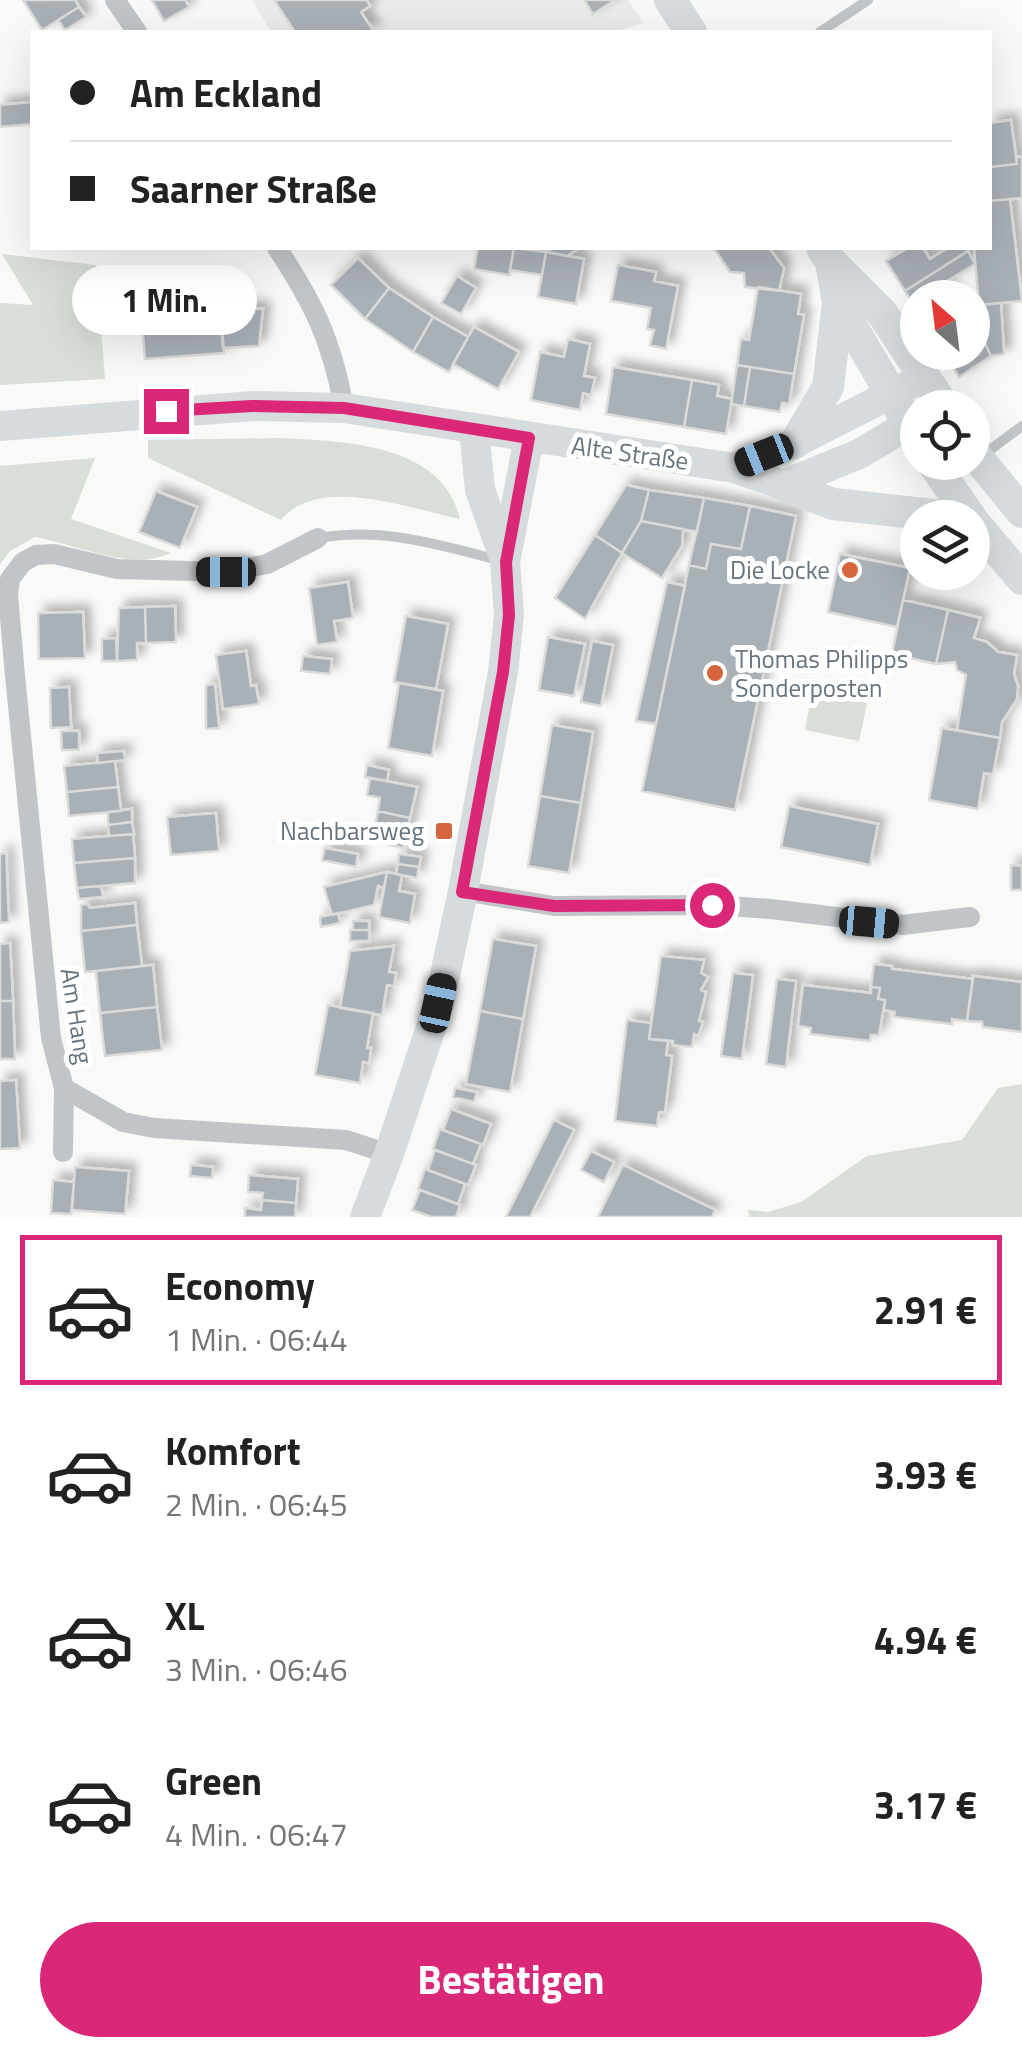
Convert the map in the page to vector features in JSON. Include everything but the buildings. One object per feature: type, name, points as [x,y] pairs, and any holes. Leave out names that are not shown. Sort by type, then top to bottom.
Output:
[{"type":"main road","points":[[670,0],[690,30]]},
{"type":"main road","points":[[827,254],[838,303],[892,394],[900,398]]},
{"type":"main road","points":[[827,254],[882,313],[917,390]]},
{"type":"main road","points":[[795,443],[828,387],[838,303]]},
{"type":"main road","points":[[734,468],[795,443],[892,394]]},
{"type":"main road","name":"Alte Straße","points":[[0,426],[252,406],[344,408],[734,468],[782,485]]},
{"type":"main road","points":[[782,485],[859,454],[900,428]]},
{"type":"main road","points":[[474,429],[480,490],[506,562]]},
{"type":"main road","points":[[371,1212],[438,1003],[462,892],[503,672],[509,615],[506,562],[529,438]]},
{"type":"main road","points":[[990,473],[1022,512]]},
{"type":"main road","points":[[782,485],[833,504],[900,511]]},
{"type":"main road","points":[[990,541],[1022,580]]},
{"type":"street","points":[[116,0],[136,30]]},
{"type":"street","points":[[278,250],[322,322],[336,360],[344,408]]},
{"type":"street","name":"Am Hang","points":[[62,1152],[64,1088],[52,1038],[8,594],[10,579],[23,562],[36,555],[54,554],[117,570],[226,572],[267,564],[318,538]]},
{"type":"street","points":[[462,892],[554,906],[712,905],[902,925],[970,917]]},
{"type":"street","name":"Am Hang","points":[[64,1088],[124,1122],[154,1128],[346,1140],[389,1154]]},
{"type":"lane","points":[[823,30],[868,0]]},
{"type":"lane","points":[[990,446],[1022,426]]},
{"type":"lane","points":[[318,538],[350,533],[407,536],[506,562]]},
{"type":"shaded area","points":[[252,0],[628,0],[644,23],[621,30],[270,30]]},
{"type":"shaded area","points":[[2,254],[96,265],[105,379],[0,385],[0,303],[33,305]]},
{"type":"shaded area","points":[[280,438],[360,445],[412,461],[433,475],[450,494],[460,519],[366,498],[341,497],[298,506],[281,520],[148,458],[148,440]]},
{"type":"shaded area","points":[[95,458],[71,519],[171,553],[138,560],[121,558],[35,537],[10,551],[0,564],[0,466]]},
{"type":"shaded area","points":[[812,692],[867,703],[859,741],[805,730]]},
{"type":"shaded area","points":[[1022,1084],[1022,1217],[749,1217],[748,1210],[768,1212],[801,1202],[867,1156],[962,1140],[998,1088]]},
{"type":"place","name":"Die Locke","points":[[850,570]]},
{"type":"place","name":"Thomas Philipps Sonderposten","points":[[715,673]]},
{"type":"place","name":"Nachbarsweg","points":[[444,831]]},
{"type":"route","points":[[166,411],[252,406],[344,408],[529,438],[506,562],[509,615],[503,672],[462,892],[554,906],[712,905]]}]
